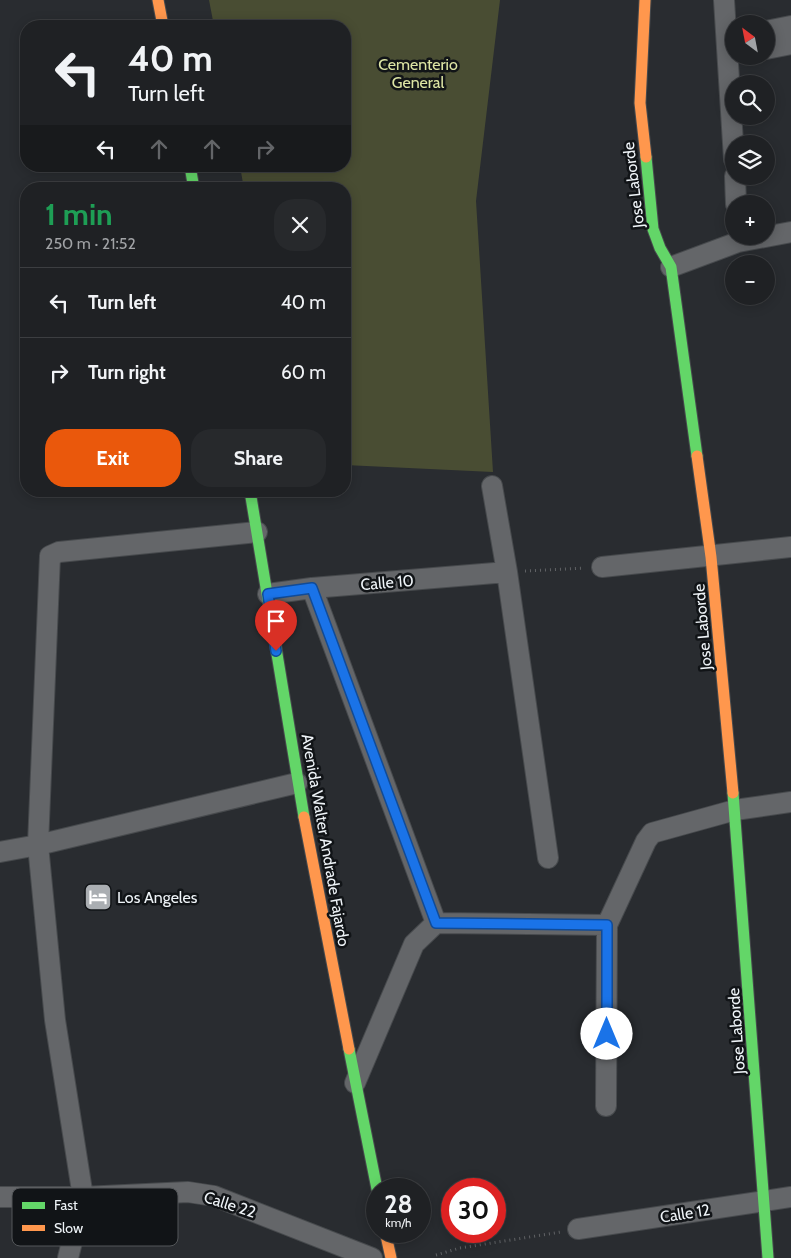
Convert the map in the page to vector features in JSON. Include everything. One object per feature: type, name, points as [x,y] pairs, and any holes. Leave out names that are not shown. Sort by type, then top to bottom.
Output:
[{"type":"street","points":[[158,0],[162,20]]},
{"type":"street","name":"Jose Laborde","points":[[645,0],[640,103],[653,229],[660,248],[671,267],[711,557],[735,810],[768,1258]]},
{"type":"street","points":[[724,0],[726,15]]},
{"type":"street","points":[[775,29],[791,26]]},
{"type":"street","points":[[775,47],[791,44]]},
{"type":"street","points":[[732,65],[734,135]]},
{"type":"street","points":[[775,234],[791,232]]},
{"type":"street","points":[[671,267],[725,244]]},
{"type":"street","points":[[492,486],[507,572],[548,858]]},
{"type":"street","name":"Avenida Walter Andrade Fajardo","points":[[251,497],[297,783],[375,1178]]},
{"type":"street","points":[[81,1188],[55,1020],[38,845],[50,556],[59,552],[257,532]]},
{"type":"street","points":[[602,567],[711,557],[791,547]]},
{"type":"street","name":"Calle 10","points":[[268,594],[312,588],[507,572]]},
{"type":"street","points":[[312,588],[436,923]]},
{"type":"street","points":[[0,852],[38,845],[297,783]]},
{"type":"street","points":[[606,1106],[607,925],[646,841],[652,833],[735,810],[791,802]]},
{"type":"street","points":[[355,1083],[414,944],[436,923],[607,925]]},
{"type":"street","name":"Calle 22","points":[[178,1192],[214,1196],[372,1258]]},
{"type":"street","name":"Calle 12","points":[[578,1229],[791,1197]]},
{"type":"street","points":[[388,1243],[391,1258]]},
{"type":"path","points":[[507,572],[602,567]]},
{"type":"path","points":[[436,1254],[460,1248],[578,1229]]},
{"type":"green space","name":"Cementerio General","points":[[209,0],[500,0],[476,201],[493,472],[351,465],[351,182],[243,182],[241,172],[351,172],[351,20],[213,20]]},
{"type":"traffic: fast","points":[[646,157],[653,229],[660,248],[671,267],[697,456]]},
{"type":"traffic: fast","points":[[191,172],[193,182]]},
{"type":"traffic: fast","points":[[251,497],[304,817]]},
{"type":"traffic: fast","points":[[733,793],[768,1258]]},
{"type":"traffic: fast","points":[[349,1049],[375,1178]]},
{"type":"traffic: slow","points":[[158,0],[162,20]]},
{"type":"traffic: slow","points":[[645,0],[640,103],[646,157]]},
{"type":"traffic: slow","points":[[697,456],[711,557],[733,793]]},
{"type":"traffic: slow","points":[[304,817],[349,1049]]},
{"type":"traffic: slow","points":[[388,1243],[391,1258]]},
{"type":"place","name":"Los Angeles","points":[[98,897]]},
{"type":"route","points":[[276,651],[268,594],[312,588],[436,923],[607,925],[607,1034]]}]
